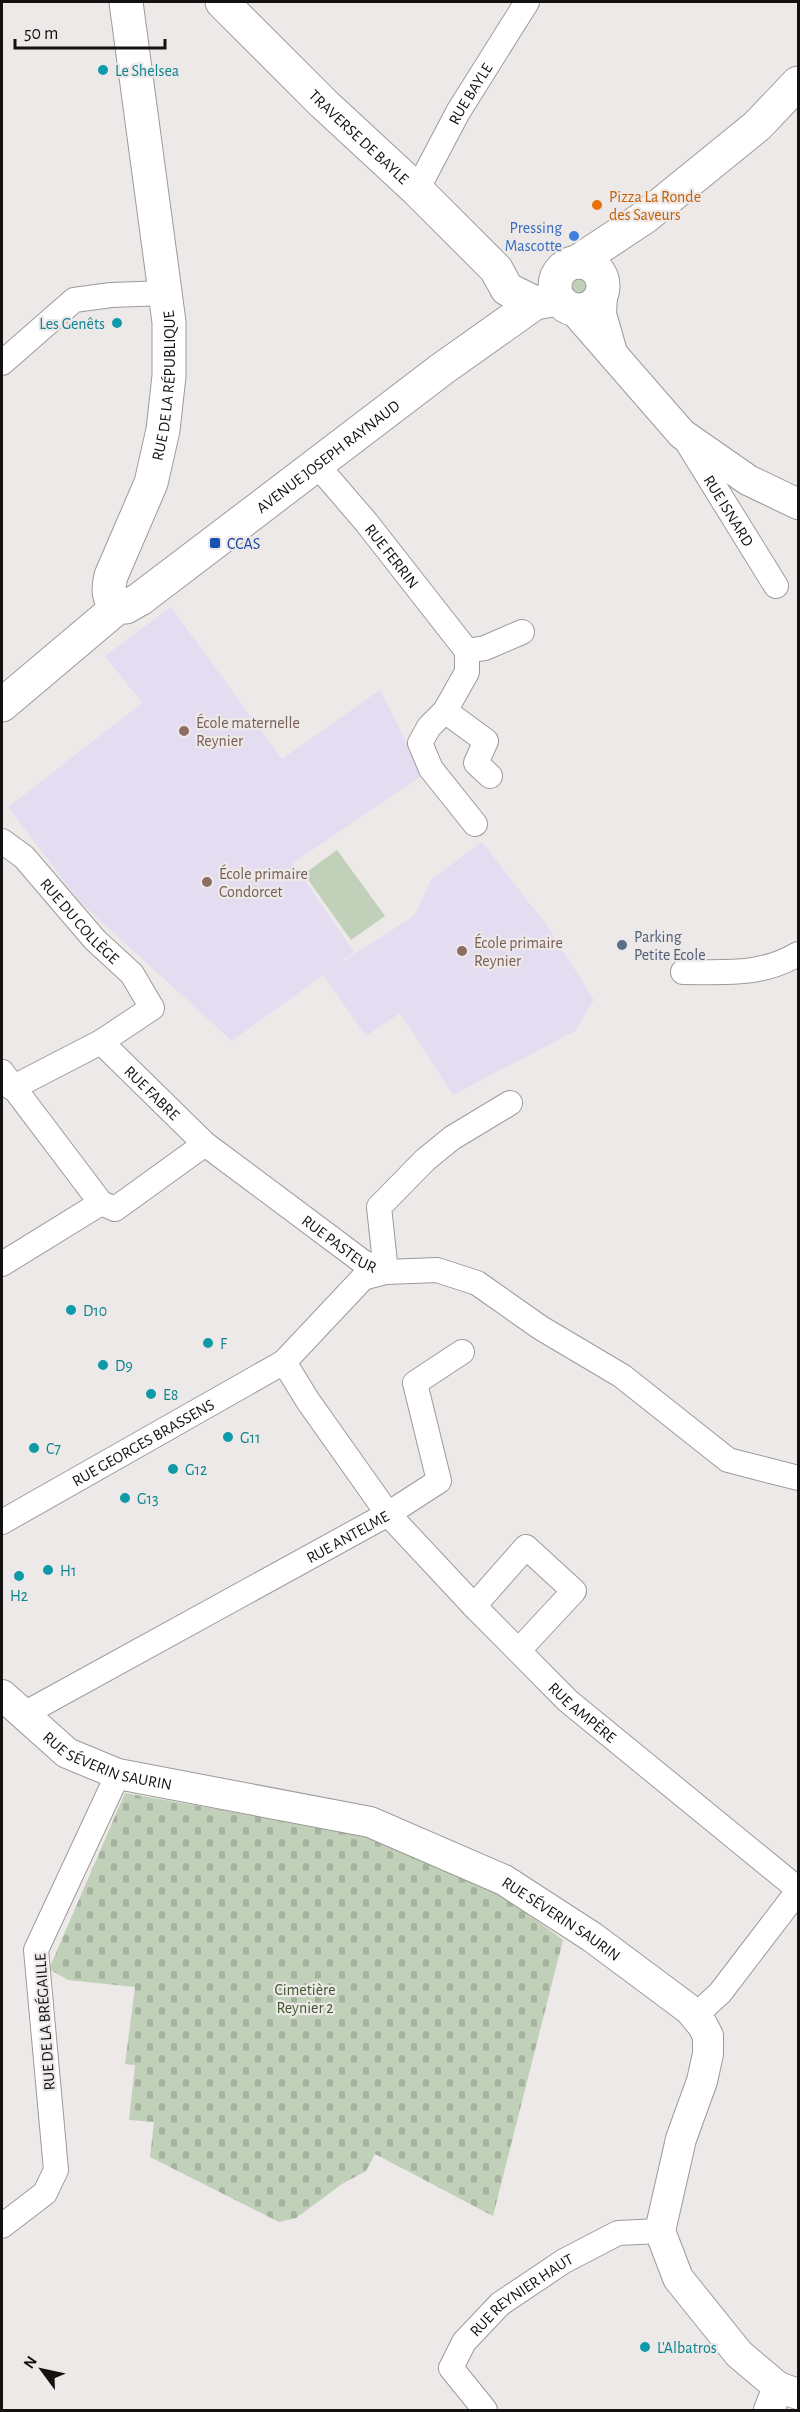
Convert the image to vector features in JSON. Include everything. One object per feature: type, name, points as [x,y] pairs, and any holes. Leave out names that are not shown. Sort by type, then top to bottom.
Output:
[{"type":"main road","name":"RUE DE LA RÉPUBLIQUE","points":[[118,608],[113,604],[108,590],[111,576],[151,483],[163,430],[169,376],[169,322],[166,293],[126,2]]},
{"type":"main road","name":"TRAVERSE DE BAYLE","points":[[222,2],[323,103],[417,190],[496,269],[572,288]]},
{"type":"main road","name":"AVENUE JOSEPH RAYNAUD","points":[[118,608],[126,607],[140,598],[442,369],[572,288],[645,217],[757,126],[798,82]]},
{"type":"main road","points":[[2,705],[118,608]]},
{"type":"street","name":"RUE BAYLE","points":[[417,190],[458,112],[527,2]]},
{"type":"street","points":[[572,288],[613,355],[682,434],[748,480],[798,504]]},
{"type":"street","points":[[2,363],[74,300],[111,295],[166,293]]},
{"type":"street","name":"RUE ISNARD","points":[[682,434],[776,586]]},
{"type":"street","name":"RUE FERRIN","points":[[317,465],[366,522],[466,651]]},
{"type":"street","points":[[475,824],[431,769],[420,743],[429,727],[445,711],[467,672],[466,651],[485,648],[522,632]]},
{"type":"street","points":[[445,711],[486,741],[476,763],[490,776]]},
{"type":"street","name":"RUE DU COLLÈGE","points":[[2,841],[24,857],[95,940],[132,974],[152,1008],[101,1042]]},
{"type":"street","points":[[683,972],[758,970],[779,965],[798,954]]},
{"type":"street","points":[[101,1042],[7,1080],[101,1203],[115,1209],[205,1144]]},
{"type":"street","name":"RUE FABRE","points":[[101,1042],[205,1144]]},
{"type":"street","points":[[284,1362],[363,1278],[387,1272],[379,1207],[425,1160],[452,1138],[510,1103]]},
{"type":"street","name":"RUE PASTEUR","points":[[205,1144],[363,1262],[387,1272],[437,1270],[477,1283],[541,1328],[622,1376],[728,1460],[798,1478]]},
{"type":"street","points":[[2,1263],[101,1203]]},
{"type":"street","points":[[388,1514],[439,1481],[415,1383],[462,1352]]},
{"type":"street","name":"RUE ANTELME","points":[[24,1714],[388,1514],[308,1401],[284,1362]]},
{"type":"street","name":"RUE GEORGES BRASSENS","points":[[2,1521],[284,1362]]},
{"type":"street","name":"RUE AMPÈRE","points":[[388,1514],[474,1606],[568,1701],[798,1890]]},
{"type":"street","points":[[474,1606],[526,1547],[574,1591],[519,1650]]},
{"type":"street","name":"RUE SÉVERIN SAURIN","points":[[2,1695],[67,1753],[118,1774],[370,1822],[504,1880],[592,1938],[672,1996],[703,2026],[708,2036],[708,2054],[702,2081],[681,2139],[660,2231]]},
{"type":"street","name":"RUE DE LA BRÉGAILLE","points":[[2,2226],[45,2193],[56,2170],[36,1950],[118,1774]]},
{"type":"street","points":[[695,2016],[720,1993],[798,1890]]},
{"type":"street","points":[[660,2231],[678,2278],[740,2354],[782,2397]]},
{"type":"street","name":"RUE REYNIER HAUT","points":[[485,2410],[451,2368],[464,2342],[500,2304],[564,2261],[618,2233],[660,2231]]},
{"type":"shaded area","points":[[171,607],[282,759],[380,690],[423,775],[293,863],[354,952],[336,966],[414,916],[431,880],[482,842],[548,927],[594,1000],[575,1031],[453,1095],[400,1013],[366,1036],[323,975],[232,1041],[80,902],[8,807],[142,703],[105,656]]},
{"type":"green space","points":[[592,265],[598,270],[603,283],[594,305],[554,287],[557,274],[566,266]]},
{"type":"green space","points":[[337,850],[385,916],[351,940],[304,874]]},
{"type":"green space","name":"Cimetière Reynier 2","points":[[125,1793],[358,1834],[498,1892],[563,1940],[493,2216],[375,2154],[366,2171],[342,2184],[296,2218],[279,2222],[150,2157],[154,2122],[129,2120],[135,2065],[125,2064],[135,1987],[68,1980],[49,1969]]},
{"type":"place","name":"Le Shelsea","points":[[103,70]]},
{"type":"place","name":"Pizza La Ronde des Saveurs","points":[[597,205]]},
{"type":"place","name":"Pressing Mascotte","points":[[574,236]]},
{"type":"place","name":"Les Genêts","points":[[117,323]]},
{"type":"place","name":"CCAS","points":[[215,543]]},
{"type":"place","name":"École maternelle Reynier","points":[[184,731]]},
{"type":"place","name":"École primaire Condorcet","points":[[207,882]]},
{"type":"place","name":"Parking Petite Ecole","points":[[622,945]]},
{"type":"place","name":"École primaire Reynier","points":[[462,951]]},
{"type":"place","name":"D10","points":[[71,1310]]},
{"type":"place","name":"F","points":[[208,1343]]},
{"type":"place","name":"D9","points":[[103,1365]]},
{"type":"place","name":"E8","points":[[151,1394]]},
{"type":"place","name":"G11","points":[[228,1437]]},
{"type":"place","name":"C7","points":[[34,1448]]},
{"type":"place","name":"G12","points":[[173,1469]]},
{"type":"place","name":"G13","points":[[125,1498]]},
{"type":"place","name":"H1","points":[[48,1570]]},
{"type":"place","name":"H2","points":[[19,1576]]},
{"type":"place","name":"L'Albatros","points":[[645,2347]]}]
